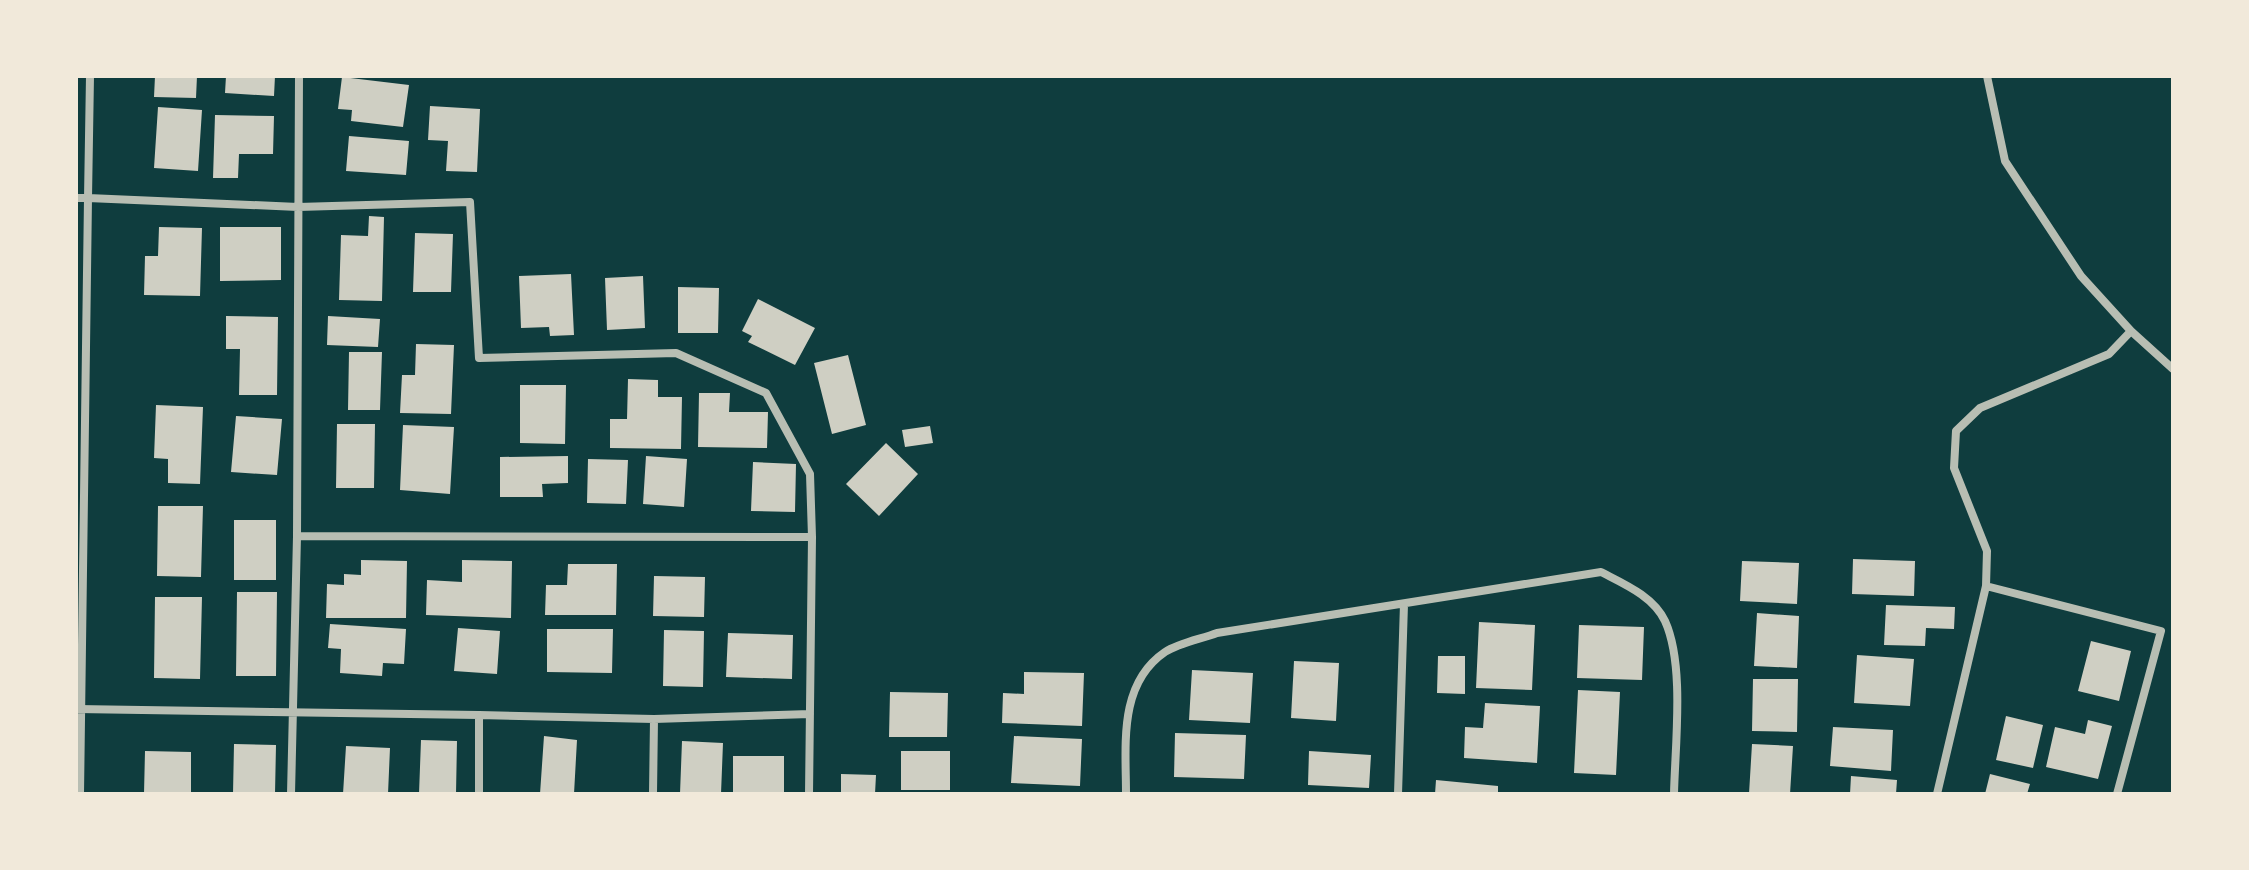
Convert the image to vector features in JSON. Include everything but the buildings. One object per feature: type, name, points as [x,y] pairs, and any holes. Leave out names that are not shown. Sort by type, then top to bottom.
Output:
[{"type":"street","points":[[80,794],[78,709],[90,76]]},
{"type":"street","points":[[291,794],[297,536],[299,76]]},
{"type":"street","points":[[1987,76],[2005,161],[2081,276],[2131,331],[2173,369]]},
{"type":"street","points":[[76,198],[298,207],[470,202],[479,358],[676,353],[766,393],[810,474],[809,794]]},
{"type":"street","points":[[1937,794],[1986,586],[1987,551],[1954,468],[1956,431],[1980,408],[2109,354],[2131,331]]},
{"type":"street","points":[[297,536],[812,537]]},
{"type":"street","points":[[1126,794],[1127,712],[1139,680],[1165,652],[1217,633],[1601,572],[1640,592],[1664,619],[1676,669],[1674,794]]},
{"type":"street","points":[[1986,586],[2161,631],[2117,794]]},
{"type":"street","points":[[1398,794],[1404,604]]},
{"type":"street","points":[[78,709],[291,710],[654,719],[810,714]]},
{"type":"street","points":[[479,715],[479,794]]},
{"type":"street","points":[[653,794],[654,719]]}]
